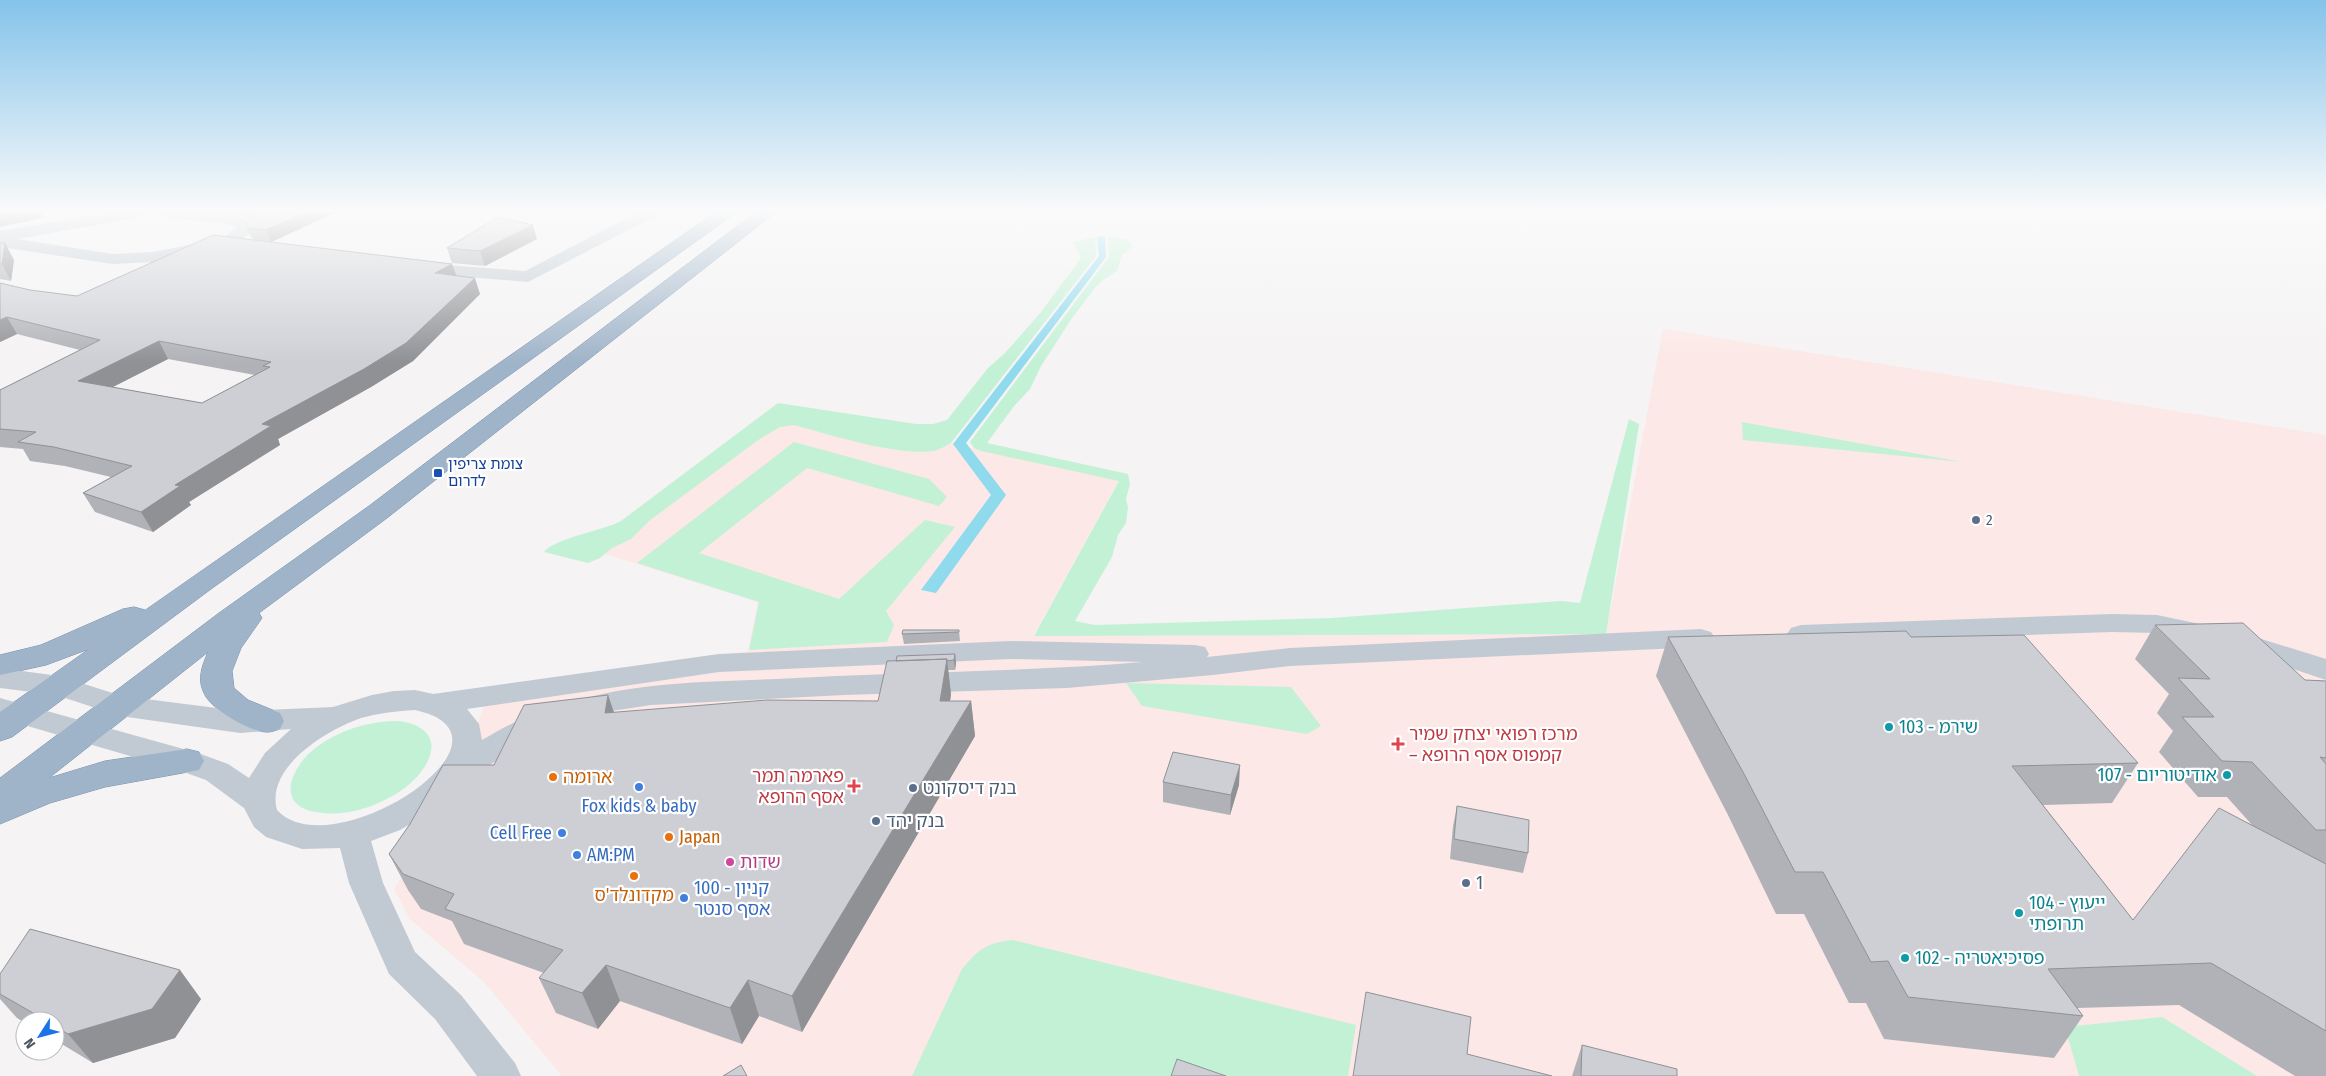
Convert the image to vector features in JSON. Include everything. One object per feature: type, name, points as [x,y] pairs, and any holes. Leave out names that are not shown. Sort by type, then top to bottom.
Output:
[{"type":"highway","points":[[7,717],[59,686],[201,583],[657,262]]},
{"type":"highway","points":[[0,797],[265,594],[378,512],[702,262]]},
{"type":"highway","points":[[0,665],[20,663],[62,649],[201,583]]},
{"type":"highway","points":[[265,594],[226,646],[216,671],[219,692],[237,708],[268,721]]},
{"type":"highway","points":[[0,812],[38,794],[105,774],[187,761]]},
{"type":"street","points":[[404,266],[528,276],[554,262]]},
{"type":"street","points":[[1773,635],[2045,625],[2157,624],[2207,633],[2257,646],[2326,670]]},
{"type":"street","points":[[1290,657],[1012,650],[718,663],[436,703],[415,700],[392,701],[366,706],[340,716],[301,737],[281,755],[262,784],[259,802],[266,819],[282,831],[321,837],[352,833],[388,821],[420,804],[455,772],[494,748],[545,722],[604,702],[642,696],[844,685],[1067,678],[1213,666],[1290,657],[1724,637]]},
{"type":"street","points":[[0,678],[59,686],[120,706],[240,722],[340,716]]},
{"type":"street","points":[[436,703],[456,713],[467,729],[466,749],[455,772]]},
{"type":"street","points":[[7,717],[84,732],[187,761],[217,772],[259,802]]},
{"type":"street","points":[[352,833],[366,883],[402,963],[448,1008],[501,1076]]},
{"type":"shaded area","name":"מרכז רפואי יצחק שמיר – קמפוס אסף הרופא","points":[[1663,329],[2326,435],[2326,1076],[562,1076],[484,982],[410,919],[394,889],[450,799],[490,690],[748,651],[758,602],[599,552],[778,406],[1119,480],[1033,636],[1606,634]]},
{"type":"green space","points":[[1078,262],[1091,262],[951,443],[938,450],[918,452],[883,448],[794,425],[780,427],[761,438],[649,521],[631,539],[612,548],[600,558],[588,563],[544,552],[558,543],[621,521],[778,403],[916,424],[933,424],[947,420],[988,368],[1005,353],[1041,312]]},
{"type":"green space","points":[[1105,262],[1120,262],[1117,271],[1095,288],[1072,318],[1041,366],[1030,389],[1014,406],[987,443],[1128,474],[1130,484],[1126,499],[1128,507],[1126,523],[1118,535],[1112,557],[1075,621],[1095,625],[1332,618],[1561,601],[1580,603],[1629,419],[1639,424],[1606,634],[1034,636],[1119,481],[981,451],[974,448],[970,442]]},
{"type":"green space","points":[[1742,422],[1962,462],[1743,440]]},
{"type":"green space","points":[[794,442],[929,479],[947,497],[939,506],[807,468],[699,553],[839,599],[925,520],[955,527],[886,611],[894,625],[887,642],[749,650],[759,602],[637,563]]},
{"type":"green space","points":[[1126,683],[1291,687],[1321,726],[1307,734],[1142,706]]},
{"type":"green space","points":[[399,721],[416,726],[426,733],[431,742],[431,752],[427,763],[410,784],[382,802],[343,813],[315,812],[304,809],[295,802],[291,793],[293,777],[300,764],[323,742],[353,728],[369,724]]},
{"type":"green space","points":[[1013,940],[1356,1025],[1348,1076],[912,1076],[962,969],[973,956],[989,945]]},
{"type":"green space","points":[[2162,1017],[2257,1076],[2079,1076],[2065,1027]]},
{"type":"water","points":[[1094,262],[1102,262],[966,443],[1006,495],[936,593],[921,590],[991,495],[953,444]]},
{"type":"building","points":[[152,262],[437,262],[452,264],[435,273],[475,278],[406,343],[364,369],[262,424],[271,426],[175,485],[180,486],[141,512],[83,493],[132,466],[54,447],[18,442],[36,432],[0,429],[0,390],[100,340],[7,317],[0,320],[0,283],[30,290],[77,296]],"holes":[[[159,341],[271,362],[263,366],[270,367],[202,403],[78,381]]]},
{"type":"building","points":[[2243,623],[2305,680],[2326,681],[2326,758],[2320,757],[2326,764],[2326,830],[2316,830],[2252,762],[2222,761],[2182,717],[2214,717],[2178,678],[2210,679],[2155,625]]},
{"type":"building","points":[[903,630],[959,630],[959,632],[902,634]]},
{"type":"building","points":[[1906,631],[1911,637],[2024,635],[2138,763],[2012,766],[2133,920],[2219,808],[2326,864],[2326,1031],[2211,963],[2048,969],[2083,1016],[1908,997],[1888,961],[1871,962],[1823,872],[1795,872],[1743,772],[1668,637]]},
{"type":"building","points":[[955,654],[954,660],[947,661],[947,659],[896,661],[897,656]]},
{"type":"building","name":"100 - קניון אסף סנטר","points":[[947,659],[940,701],[971,701],[792,996],[748,980],[730,1008],[606,965],[582,993],[539,978],[563,950],[445,909],[454,894],[403,874],[389,854],[410,824],[443,765],[494,765],[524,705],[608,695],[605,713],[767,700],[878,701],[887,661]]},
{"type":"building","points":[[1173,752],[1240,765],[1231,795],[1163,782]]},
{"type":"building","points":[[1457,806],[1529,820],[1528,853],[1454,839]]},
{"type":"building","points":[[30,929],[180,970],[152,1009],[68,1034],[65,1032],[65,1011],[30,1011],[0,994],[0,974]]},
{"type":"building","points":[[1366,992],[1471,1017],[1467,1054],[1552,1076],[1353,1076]]},
{"type":"building","points":[[1582,1045],[1677,1069],[1677,1076],[1581,1076]]},
{"type":"building","points":[[1177,1059],[1226,1076],[1171,1076]]},
{"type":"building","points":[[741,1065],[747,1076],[723,1076]]},
{"type":"place","name":"צומת צריפין לדרום","points":[[438,473]]},
{"type":"place","name":"2","points":[[1976,520]]},
{"type":"place","name":"103 - שירמ","points":[[1889,727]]},
{"type":"place","name":"מרכז רפואי יצחק שמיר – קמפוס אסף הרופא","points":[[1398,744]]},
{"type":"place","name":"107 - אודיטוריום","points":[[2227,775]]},
{"type":"place","name":"ארומה","points":[[553,777]]},
{"type":"place","name":"פארמה תמר אסף הרופא","points":[[854,786]]},
{"type":"place","name":"Fox kids & baby","points":[[639,787]]},
{"type":"place","name":"בנק דיסקונט","points":[[913,788]]},
{"type":"place","name":"בנק יהד","points":[[876,821]]},
{"type":"place","name":"Cell Free","points":[[562,833]]},
{"type":"place","name":"Japan","points":[[669,837]]},
{"type":"place","name":"AM:PM","points":[[577,855]]},
{"type":"place","name":"שדות","points":[[730,862]]},
{"type":"place","name":"מקדונלד'ס","points":[[634,876]]},
{"type":"place","name":"1","points":[[1466,883]]},
{"type":"place","name":"100 - קניון אסף סנטר","points":[[684,898]]},
{"type":"place","name":"104 - ייעוץ תרופתי","points":[[2019,913]]},
{"type":"place","name":"102 - פסיכיאטריה","points":[[1905,958]]}]
